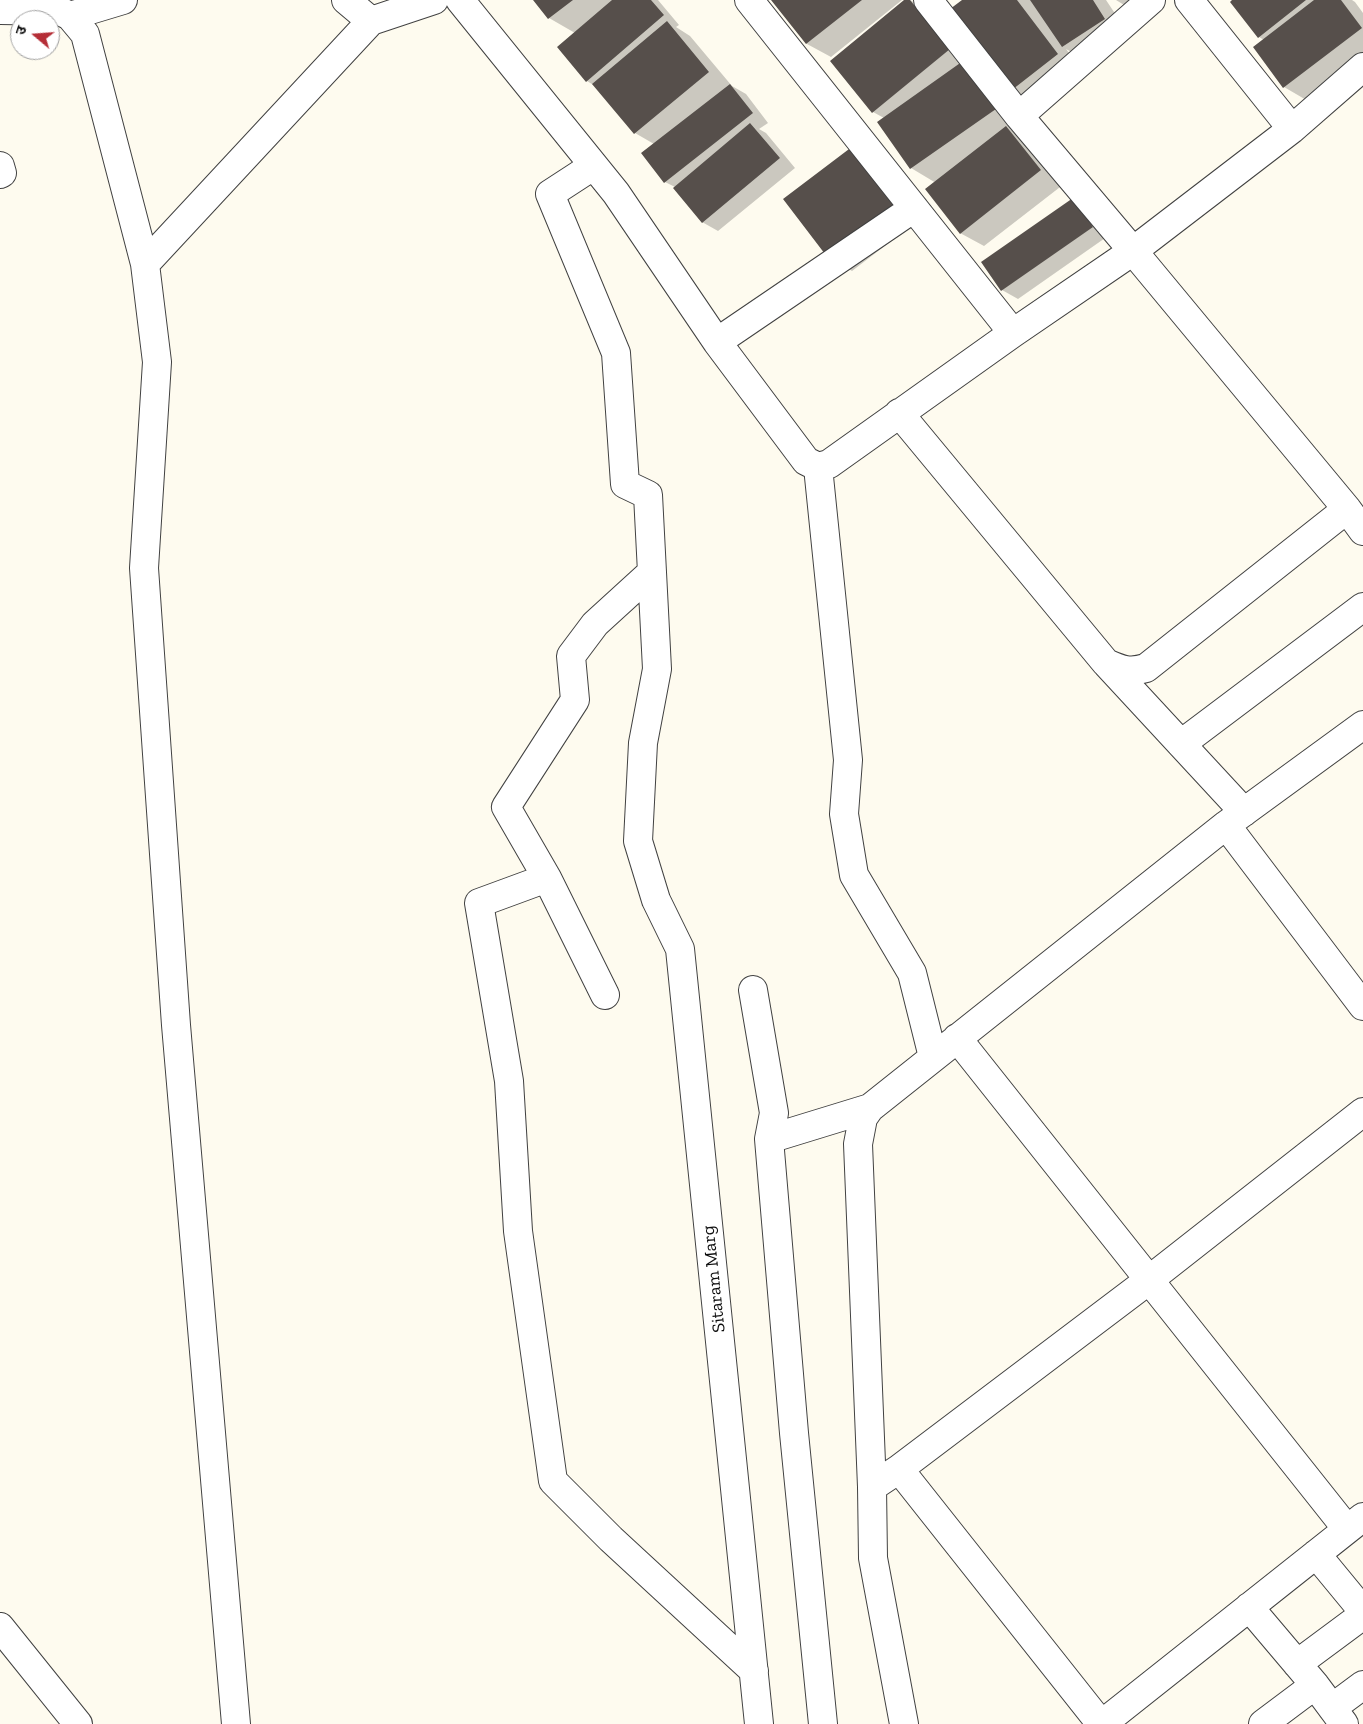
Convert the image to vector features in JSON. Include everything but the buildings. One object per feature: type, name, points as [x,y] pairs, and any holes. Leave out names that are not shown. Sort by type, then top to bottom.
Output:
[{"type":"street","points":[[70,16],[123,0]]},
{"type":"street","points":[[346,0],[371,21]]},
{"type":"street","points":[[145,264],[371,21],[434,0]]},
{"type":"street","points":[[460,0],[616,193],[717,342],[806,461],[818,467],[829,464],[1013,333],[1133,251],[1292,130],[1363,66]]},
{"type":"street","points":[[749,0],[1013,333]]},
{"type":"street","points":[[928,0],[1019,116],[1347,509],[1363,531]]},
{"type":"street","points":[[1019,116],[1151,0]]},
{"type":"street","points":[[1189,0],[1292,130]]},
{"type":"street","points":[[0,10],[60,11],[70,16],[85,34],[145,264],[157,362],[144,568],[176,1025],[236,1724]]},
{"type":"street","points":[[0,166],[2,173],[0,174]]},
{"type":"street","name":"Sitaram Marg","points":[[593,166],[550,194],[616,353],[626,484],[648,495],[657,669],[643,743],[638,841],[656,900],[680,949],[759,1724]]},
{"type":"street","points":[[717,342],[914,208]]},
{"type":"street","points":[[899,413],[1106,663],[1181,744],[1235,818],[1363,1006]]},
{"type":"street","points":[[818,467],[848,760],[844,814],[854,875],[912,974],[933,1057]]},
{"type":"street","points":[[1106,663],[1122,670],[1134,672],[1146,668],[1347,509]]},
{"type":"street","points":[[605,995],[547,878],[506,807],[575,700],[571,656],[595,624],[652,572]]},
{"type":"street","points":[[1181,744],[1363,607]]},
{"type":"street","points":[[904,1724],[873,1558],[872,1487],[858,1144],[859,1129],[863,1118],[870,1108],[933,1057],[1235,818],[1363,725]]},
{"type":"street","points":[[547,878],[479,902],[509,1081],[518,1231],[553,1481],[611,1539],[754,1672]]},
{"type":"street","points":[[753,990],[774,1113],[768,1138],[794,1433],[823,1724]]},
{"type":"street","points":[[899,1469],[1101,1724],[1355,1523],[1150,1280],[957,1038]]},
{"type":"street","points":[[768,1138],[870,1108]]},
{"type":"street","points":[[872,1487],[899,1469],[1150,1280],[1363,1112]]},
{"type":"street","points":[[1316,1554],[1363,1611]]},
{"type":"street","points":[[1249,1607],[1315,1685],[1338,1716],[1363,1685]]},
{"type":"street","points":[[1297,1664],[1363,1615]]},
{"type":"street","points":[[0,1627],[78,1724]]},
{"type":"street","points":[[1263,1724],[1315,1685]]}]
